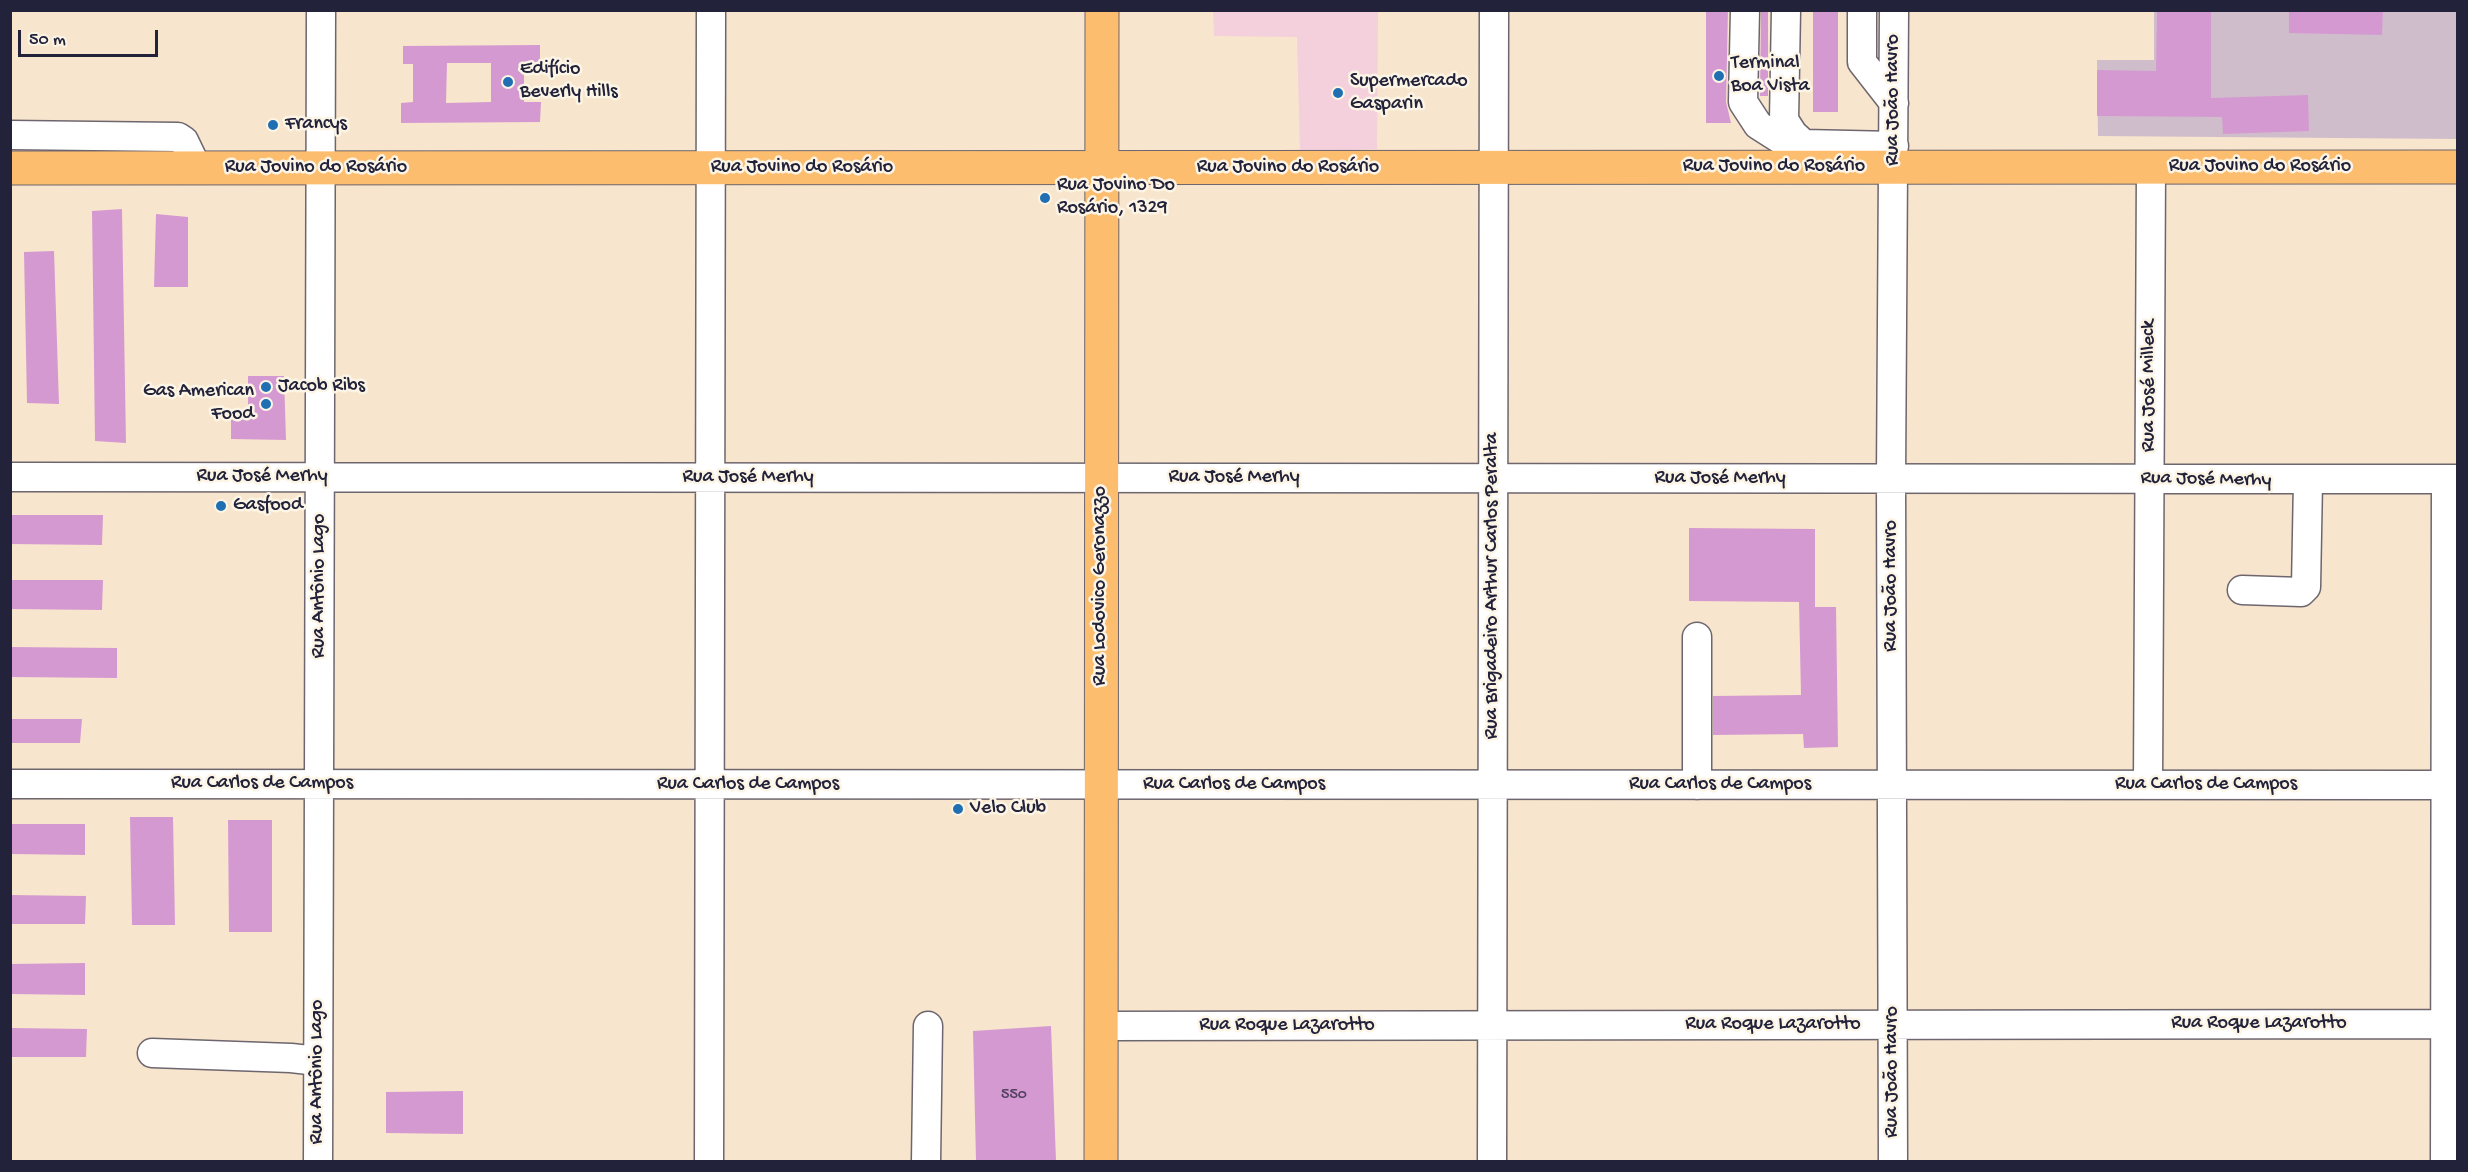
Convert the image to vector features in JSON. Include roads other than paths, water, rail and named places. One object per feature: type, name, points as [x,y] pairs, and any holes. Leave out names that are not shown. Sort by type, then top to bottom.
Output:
[{"type":"main road","name":"Rua Lodovico Geronazzo","points":[[1101,1161],[1102,10]]},
{"type":"main road","name":"Rua Jovino do Rosário","points":[[10,168],[1494,168],[1894,157],[2151,167],[2457,167]]},
{"type":"street","name":"Rua Antônio Lago","points":[[318,1161],[321,10]]},
{"type":"street","points":[[710,1161],[711,10]]},
{"type":"street","name":"Rua Brigadeiro Arthur Carlos Peralta","points":[[1492,1161],[1494,10]]},
{"type":"street","points":[[1745,10],[1743,102],[1758,125],[1780,139],[1894,157]]},
{"type":"street","points":[[1786,10],[1784,120],[1793,134],[1804,144]]},
{"type":"street","points":[[1862,10],[1862,62],[1894,103]]},
{"type":"street","name":"Rua João Havro","points":[[1893,1161],[1891,479],[1894,10]]},
{"type":"street","points":[[10,135],[178,137],[184,141],[197,168]]},
{"type":"street","name":"Rua José Milleck","points":[[2148,785],[2151,167]]},
{"type":"street","name":"Rua José Merhy","points":[[10,477],[2308,481],[2452,479]]},
{"type":"street","points":[[2445,1161],[2445,1024],[2451,785],[2452,479]]},
{"type":"street","points":[[2242,590],[2301,592],[2306,587],[2308,481]]},
{"type":"street","points":[[1697,637],[1697,785]]},
{"type":"street","name":"Rua Carlos de Campos","points":[[10,784],[2451,785]]},
{"type":"street","name":"Rua Roque Lazarotto","points":[[1101,1026],[2445,1024]]},
{"type":"street","points":[[926,1161],[928,1026]]},
{"type":"street","points":[[152,1053],[318,1061]]},
{"type":"place","name":"Terminal Boa Vista","points":[[1719,76]]},
{"type":"place","name":"Edifício Beverly Hills","points":[[508,82]]},
{"type":"place","name":"Supermercado Gasparin","points":[[1338,93]]},
{"type":"place","name":"Francys","points":[[273,125]]},
{"type":"place","name":"Rua Jovino Do Rosário, 1329","points":[[1045,198]]},
{"type":"place","name":"Jacob Ribs","points":[[266,387]]},
{"type":"place","name":"Gas American Food","points":[[266,404]]},
{"type":"place","name":"Gasfood","points":[[221,506]]},
{"type":"place","name":"Velo Club","points":[[958,809]]}]
